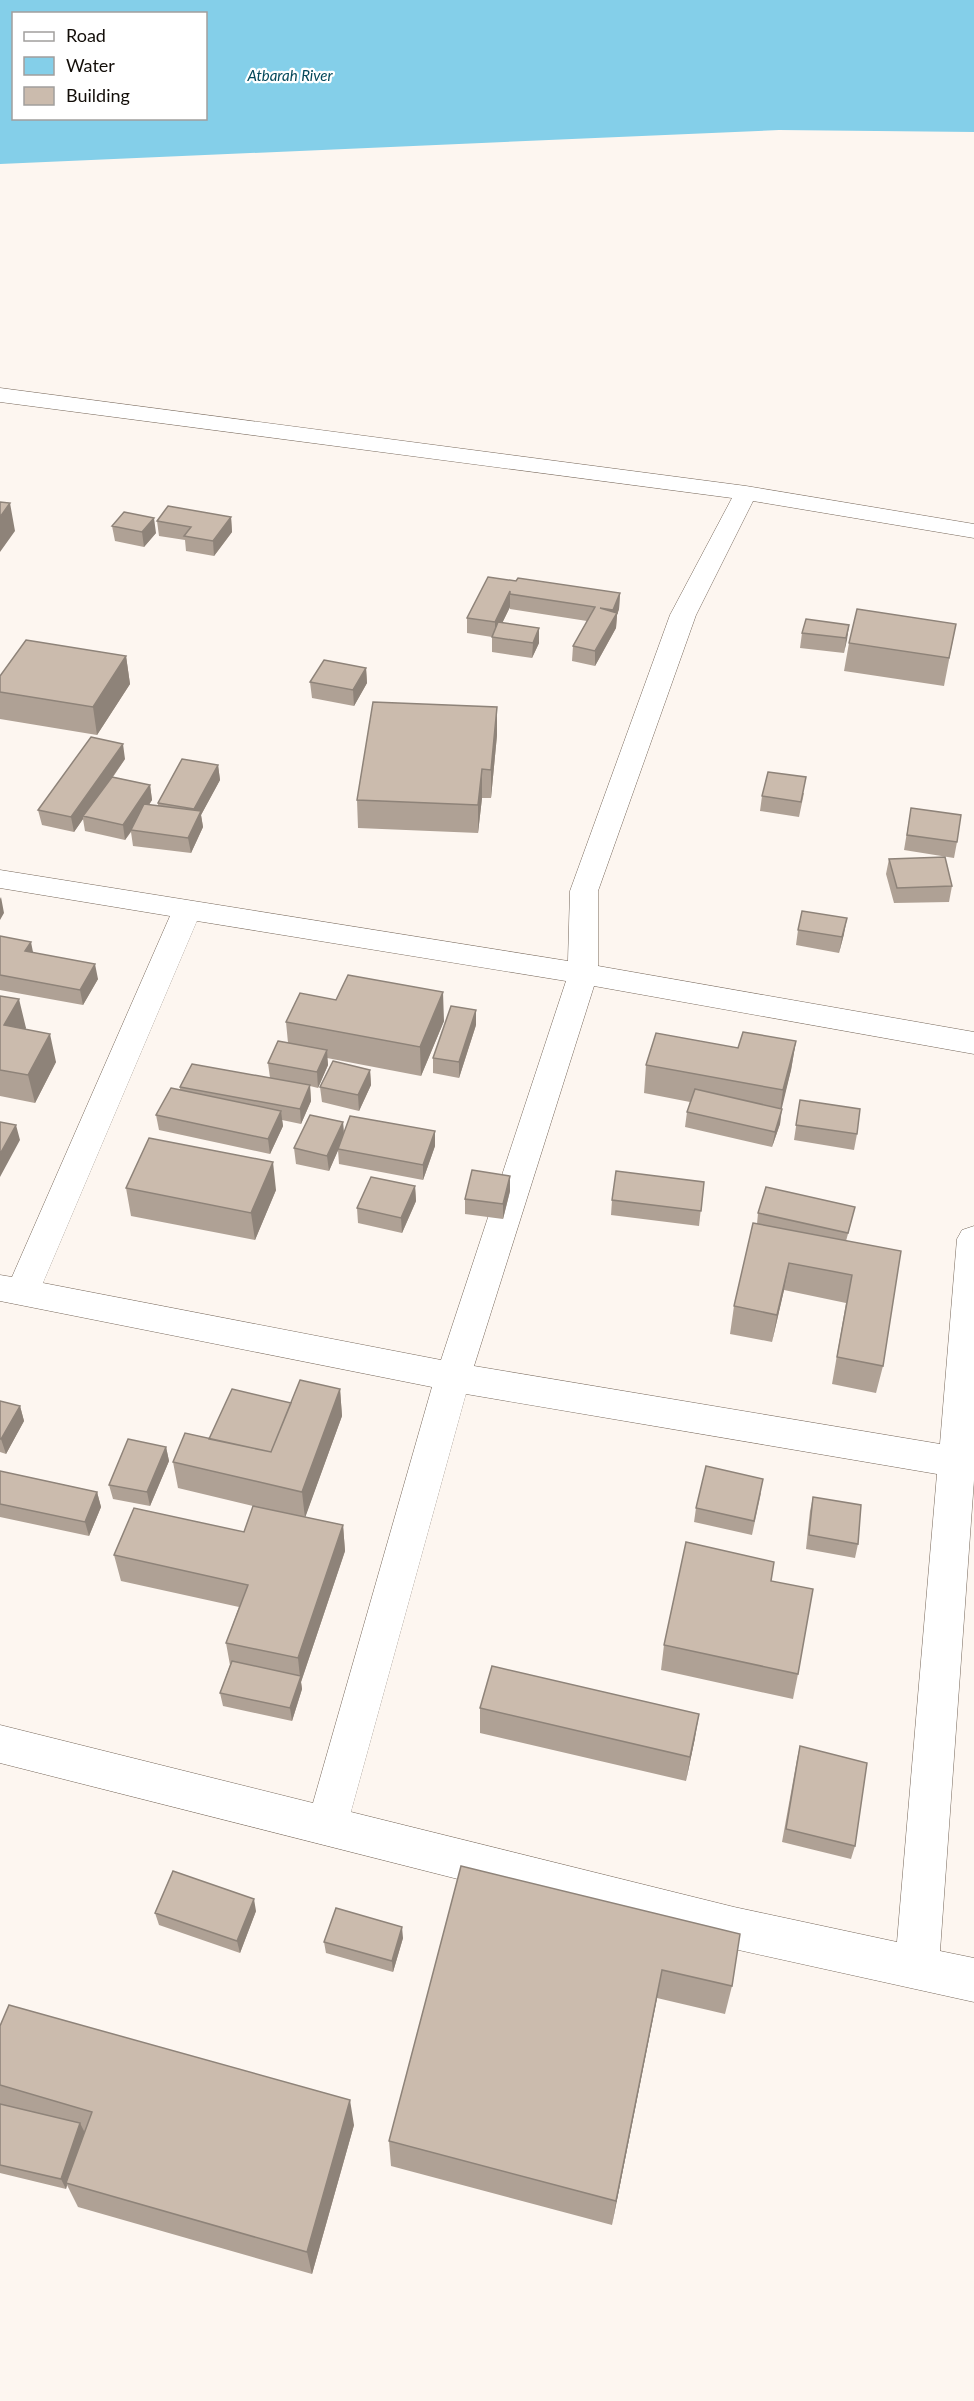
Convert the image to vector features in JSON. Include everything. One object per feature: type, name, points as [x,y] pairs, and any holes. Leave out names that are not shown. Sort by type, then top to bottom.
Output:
[{"type":"street","points":[[0,395],[746,493],[974,531]]},
{"type":"street","points":[[327,1825],[453,1377],[583,974],[584,891],[683,615],[746,493]]},
{"type":"street","points":[[0,879],[583,974],[974,1043]]},
{"type":"street","points":[[187,910],[11,1291],[453,1377],[965,1463]]},
{"type":"street","points":[[917,1967],[965,1463],[974,1239]]},
{"type":"street","points":[[0,1744],[734,1928],[974,1980]]},
{"type":"water","name":"Atbarah River","points":[[0,0],[974,0],[974,132],[779,130],[0,164]]},
{"type":"building","points":[[0,502],[10,503],[0,517]]},
{"type":"building","points":[[168,506],[231,517],[213,541],[184,536],[191,527],[157,521]]},
{"type":"building","points":[[124,512],[154,518],[142,532],[112,526]]},
{"type":"building","points":[[488,577],[516,581],[518,578],[620,593],[613,610],[600,608],[617,613],[595,651],[573,646],[595,607],[510,594],[510,591],[495,622],[467,618]]},
{"type":"building","points":[[857,609],[956,624],[949,658],[849,643]]},
{"type":"building","points":[[806,619],[849,625],[846,638],[802,633]]},
{"type":"building","points":[[498,622],[539,628],[533,643],[492,637]]},
{"type":"building","points":[[26,640],[126,656],[93,707],[0,692],[0,676]]},
{"type":"building","points":[[324,660],[366,668],[353,690],[310,682]]},
{"type":"building","points":[[373,702],[497,707],[491,770],[482,769],[478,805],[357,800]]},
{"type":"building","points":[[91,737],[123,744],[71,817],[38,810]]},
{"type":"building","points":[[182,759],[218,765],[194,809],[158,803]]},
{"type":"building","points":[[768,772],[806,777],[801,802],[762,796]]},
{"type":"building","points":[[112,777],[150,785],[123,825],[83,816]]},
{"type":"building","points":[[144,804],[201,811],[188,838],[131,830]]},
{"type":"building","points":[[911,808],[961,815],[957,842],[907,835]]},
{"type":"building","points":[[945,857],[952,886],[897,888],[889,859]]},
{"type":"building","points":[[802,911],[847,918],[842,937],[798,930]]},
{"type":"building","points":[[0,936],[31,942],[25,951],[95,964],[80,990],[0,975]]},
{"type":"building","points":[[348,975],[443,992],[420,1047],[286,1022],[300,993],[336,1000]]},
{"type":"building","points":[[0,996],[19,999],[4,1025],[50,1034],[28,1075],[0,1070]]},
{"type":"building","points":[[451,1006],[476,1010],[459,1062],[433,1058]]},
{"type":"building","points":[[743,1032],[796,1041],[783,1090],[646,1065],[656,1033],[738,1048]]},
{"type":"building","points":[[278,1041],[327,1050],[317,1072],[268,1063]]},
{"type":"building","points":[[333,1061],[370,1070],[358,1095],[320,1087]]},
{"type":"building","points":[[192,1064],[310,1085],[300,1109],[180,1087]]},
{"type":"building","points":[[171,1088],[281,1111],[268,1139],[156,1115]]},
{"type":"building","points":[[695,1089],[782,1109],[775,1132],[687,1112]]},
{"type":"building","points":[[800,1100],[860,1109],[857,1134],[796,1125]]},
{"type":"building","points":[[310,1115],[343,1122],[327,1156],[294,1148]]},
{"type":"building","points":[[350,1116],[435,1131],[423,1165],[338,1149]]},
{"type":"building","points":[[0,1122],[16,1125],[0,1154]]},
{"type":"building","points":[[149,1138],[273,1162],[251,1213],[126,1188]]},
{"type":"building","points":[[472,1170],[510,1176],[503,1204],[465,1199]]},
{"type":"building","points":[[616,1171],[704,1182],[701,1211],[612,1200]]},
{"type":"building","points":[[371,1177],[415,1186],[401,1218],[357,1208]]},
{"type":"building","points":[[766,1187],[855,1207],[848,1233],[758,1213]]},
{"type":"building","points":[[753,1223],[901,1251],[883,1366],[837,1357],[852,1275],[789,1263],[777,1315],[734,1306]]},
{"type":"building","points":[[300,1380],[340,1389],[302,1492],[173,1462],[185,1433],[271,1452]]},
{"type":"building","points":[[232,1389],[291,1403],[271,1452],[209,1439]]},
{"type":"building","points":[[0,1401],[20,1406],[1,1439],[0,1439]]},
{"type":"building","points":[[128,1439],[166,1447],[147,1492],[109,1485]]},
{"type":"building","points":[[706,1466],[763,1479],[754,1521],[696,1508]]},
{"type":"building","points":[[0,1471],[97,1492],[85,1522],[0,1504]]},
{"type":"building","points":[[813,1497],[861,1505],[858,1544],[809,1535]]},
{"type":"building","points":[[253,1506],[343,1525],[298,1658],[226,1643],[248,1585],[114,1555],[134,1508],[244,1532]]},
{"type":"building","points":[[686,1542],[774,1562],[771,1581],[813,1589],[798,1674],[664,1645]]},
{"type":"building","points":[[232,1661],[301,1676],[290,1708],[220,1693]]},
{"type":"building","points":[[492,1666],[699,1714],[690,1757],[480,1708]]},
{"type":"building","points":[[800,1746],[867,1763],[855,1846],[786,1829]]},
{"type":"building","points":[[461,1866],[740,1934],[732,1986],[662,1970],[616,2201],[389,2141]]},
{"type":"building","points":[[173,1871],[254,1899],[237,1941],[155,1913]]},
{"type":"building","points":[[336,1908],[402,1927],[392,1961],[324,1942]]},
{"type":"building","points":[[9,2005],[350,2100],[307,2252],[66,2183],[92,2112],[0,2085],[0,2026]]},
{"type":"building","points":[[0,2104],[80,2123],[61,2179],[0,2165]]}]
